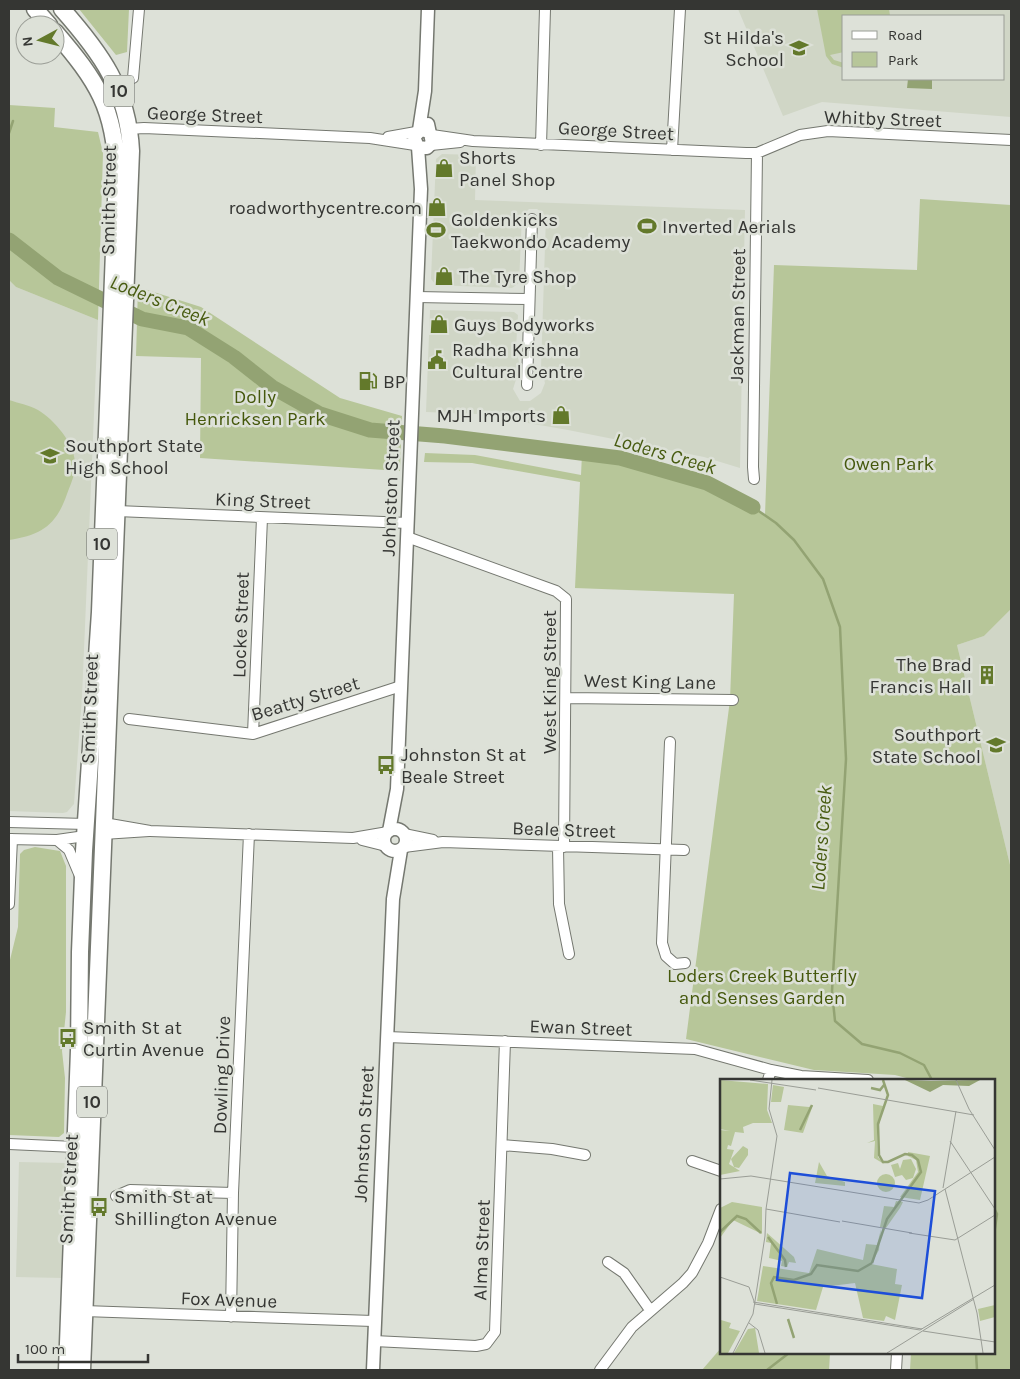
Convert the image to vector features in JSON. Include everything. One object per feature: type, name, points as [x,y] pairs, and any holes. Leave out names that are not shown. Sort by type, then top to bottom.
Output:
[{"type":"highway","name":"Smith Street","points":[[62,9],[101,56],[120,95],[129,129],[131,166],[120,285],[85,830],[67,1370]]},
{"type":"highway","name":"Smith Street","points":[[65,44],[90,75],[108,111],[115,139],[120,285]]},
{"type":"highway","name":"Smith Street","points":[[82,1370],[117,511],[118,327]]},
{"type":"highway","points":[[85,830],[104,829]]},
{"type":"street","points":[[133,78],[139,9]]},
{"type":"street","name":"Johnston Street","points":[[396,832],[428,9]]},
{"type":"street","points":[[541,144],[545,9]]},
{"type":"street","points":[[672,150],[680,9]]},
{"type":"street","name":"George Street","points":[[129,129],[151,128],[757,153]]},
{"type":"street","name":"Whitby Street","points":[[757,153],[800,135],[828,131],[1011,140]]},
{"type":"street","name":"Jackman Street","points":[[754,479],[757,153]]},
{"type":"street","points":[[527,385],[528,299],[532,219]]},
{"type":"street","points":[[417,297],[528,299]]},
{"type":"street","name":"King Street","points":[[117,511],[408,523]]},
{"type":"street","name":"Locke Street","points":[[253,734],[262,518]]},
{"type":"street","name":"West King Street","points":[[407,538],[556,591],[566,600],[567,698],[559,904],[569,954]]},
{"type":"street","name":"Beatty Street","points":[[129,719],[253,734],[401,686]]},
{"type":"street","name":"West King Lane","points":[[567,698],[733,701]]},
{"type":"street","points":[[670,742],[662,943],[666,956],[675,964],[685,963]]},
{"type":"street","points":[[9,822],[85,830]]},
{"type":"street","name":"Beale Street","points":[[104,829],[135,834],[150,831],[353,838],[396,832],[443,842]]},
{"type":"street","points":[[9,904],[10,839],[57,840],[85,830]]},
{"type":"street","points":[[396,832],[406,840],[395,848],[384,840],[396,832]]},
{"type":"street","name":"Dowling Drive","points":[[231,1317],[233,1193],[249,834]]},
{"type":"street","name":"Beale Street","points":[[353,838],[395,848],[443,842],[684,850]]},
{"type":"street","points":[[57,840],[70,852],[83,884]]},
{"type":"street","name":"Johnston Street","points":[[373,1370],[395,848]]},
{"type":"street","name":"Ewan Street","points":[[387,1037],[694,1049],[769,1075],[852,1079]]},
{"type":"street","name":"Alma Street","points":[[374,1342],[476,1346],[486,1344],[495,1332],[505,1041]]},
{"type":"street","points":[[9,1144],[75,1147]]},
{"type":"street","points":[[502,1145],[552,1149],[585,1155]]},
{"type":"street","points":[[692,1161],[720,1171]]},
{"type":"street","points":[[116,1196],[130,1190],[233,1193]]},
{"type":"street","points":[[600,1370],[620,1342],[650,1310],[683,1283],[692,1273],[708,1243],[720,1212]]},
{"type":"street","points":[[608,1262],[624,1273],[650,1310]]},
{"type":"street","name":"Fox Avenue","points":[[84,1311],[374,1321]]},
{"type":"street","points":[[896,1370],[897,1354]]},
{"type":"shaded area","name":"St Hilda's School","points":[[738,9],[1011,9],[1011,117],[822,102],[783,116]]},
{"type":"shaded area","points":[[908,80],[932,80],[932,89],[907,88]]},
{"type":"shaded area","points":[[442,154],[476,155],[475,200],[745,210],[740,468],[704,457],[568,430],[477,414],[426,412],[430,310],[514,312],[518,315],[516,348],[520,367],[513,389],[520,401],[530,401],[541,393],[545,383],[541,369],[546,216],[537,209],[529,209],[522,216],[519,283],[512,288],[436,285],[431,279],[436,159]]},
{"type":"shaded area","name":"Southport State High School","points":[[9,280],[16,287],[98,320],[82,697],[74,804],[67,812],[63,813],[9,811]]},
{"type":"shaded area","name":"Southport State School","points":[[1011,609],[1011,869],[957,645],[984,636]]},
{"type":"shaded area","points":[[19,1162],[66,1163],[63,1278],[16,1277]]},
{"type":"green space","points":[[79,9],[129,9],[127,52],[116,55]]},
{"type":"green space","points":[[817,9],[889,9],[890,15],[842,15],[842,52],[830,55],[834,60],[842,62],[842,67],[832,64],[826,56]]},
{"type":"green space","points":[[9,105],[55,108],[54,127],[98,132],[103,153],[98,320],[16,287],[9,280]]},
{"type":"green space","points":[[920,199],[1011,205],[1011,609],[984,636],[957,645],[1011,869],[1011,1370],[910,1370],[911,1354],[995,1354],[995,1079],[910,1079],[895,1075],[814,1070],[686,1039],[730,700],[734,594],[575,588],[580,482],[472,463],[424,462],[425,453],[475,455],[581,475],[582,454],[606,457],[654,466],[701,481],[745,502],[765,515],[774,265],[917,270]]},
{"type":"green space","name":"Dolly Henricksen Park","points":[[138,287],[201,307],[340,398],[402,416],[400,471],[200,458],[201,358],[136,356]]},
{"type":"green space","points":[[9,400],[35,408],[58,427],[73,452],[75,469],[63,505],[52,521],[39,532],[9,540]]},
{"type":"green space","points":[[35,847],[60,851],[66,866],[66,1012],[62,1051],[65,1078],[64,1133],[59,1137],[9,1135],[9,964],[18,927],[20,854],[24,850]]},
{"type":"green space","points":[[720,1349],[720,1354],[830,1354],[829,1370],[702,1370]]},
{"type":"green space","points":[[830,1354],[883,1354],[883,1355]]},
{"type":"waterway","points":[[9,133],[13,121]]},
{"type":"waterway","name":"Loders Creek","points":[[9,240],[58,278],[142,319],[188,328],[234,357],[272,387],[320,414],[370,430],[445,436],[620,458],[707,483],[753,507]]},
{"type":"waterway","name":"Loders Creek","points":[[753,507],[776,523],[794,540],[823,579],[840,627],[846,759],[832,991],[835,1021],[862,1044],[900,1053],[924,1065],[931,1079]]},
{"type":"waterway","name":"Loders Creek","points":[[995,1210],[997,1214],[995,1228]]},
{"type":"waterway","name":"Loders Creek","points":[[767,1370],[788,1354]]},
{"type":"waterway","points":[[976,1354],[977,1370]]},
{"type":"place","name":"St Hilda's School","points":[[799,48]]},
{"type":"place","name":"Shorts Panel Shop","points":[[444,168]]},
{"type":"place","name":"roadworthycentre.com","points":[[437,207]]},
{"type":"place","name":"Inverted Aerials","points":[[647,226]]},
{"type":"place","name":"Goldenkicks Taekwondo Academy","points":[[436,230]]},
{"type":"place","name":"The Tyre Shop","points":[[444,276]]},
{"type":"place","name":"Guys Bodyworks","points":[[439,324]]},
{"type":"place","name":"Radha Krishna Cultural Centre","points":[[437,360]]},
{"type":"place","name":"BP","points":[[368,381]]},
{"type":"place","name":"MJH Imports","points":[[561,415]]},
{"type":"place","name":"Southport State High School","points":[[50,456]]},
{"type":"place","name":"The Brad Francis Hall","points":[[987,675]]},
{"type":"place","name":"Southport State School","points":[[996,745]]},
{"type":"place","name":"Johnston St at Beale Street","points":[[386,765]]},
{"type":"place","name":"Smith St at Curtin Avenue","points":[[68,1038]]},
{"type":"place","name":"Smith St at Shillington Avenue","points":[[99,1207]]},
{"type":"park label","name":"Owen Park","points":[[889,463]]},
{"type":"park label","name":"Loders Creek Butterfly and Senses Garden","points":[[762,986]]}]
